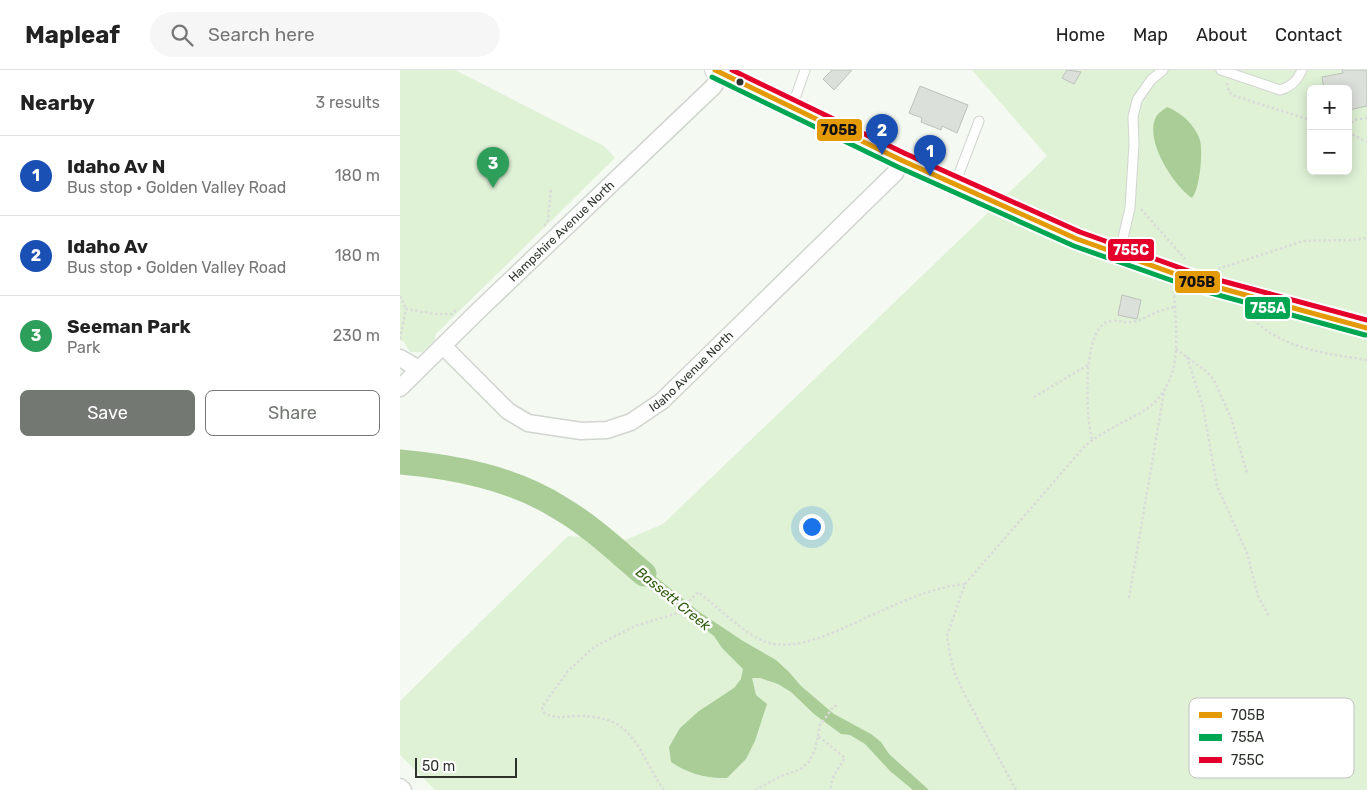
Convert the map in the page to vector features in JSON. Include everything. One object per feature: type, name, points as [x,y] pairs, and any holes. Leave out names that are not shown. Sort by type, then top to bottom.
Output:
[{"type":"street","points":[[718,72],[901,160],[1119,255],[1198,282],[1367,328]]},
{"type":"street","name":"Hampshire Avenue North","points":[[400,388],[713,87],[718,72]]},
{"type":"street","name":"Idaho Avenue North","points":[[443,346],[508,411],[528,423],[581,431],[607,430],[631,422],[662,401],[895,173],[901,160]]},
{"type":"street","points":[[400,358],[419,369]]},
{"type":"street","points":[[400,787],[403,790]]},
{"type":"lane","points":[[792,107],[805,70]]},
{"type":"lane","points":[[1119,255],[1130,208],[1134,144],[1133,117],[1137,100],[1151,80],[1163,70]]},
{"type":"lane","points":[[1225,72],[1280,90],[1288,88],[1296,81],[1302,70]]},
{"type":"lane","points":[[955,184],[979,121]]},
{"type":"path","points":[[1225,72],[1227,87],[1234,96],[1307,119]]},
{"type":"path","points":[[1349,130],[1353,120],[1367,118]]},
{"type":"path","points":[[1352,134],[1367,142]]},
{"type":"path","points":[[538,232],[548,220],[551,188]]},
{"type":"path","points":[[1131,197],[1189,264]]},
{"type":"path","points":[[1217,270],[1303,241],[1367,238]]},
{"type":"path","points":[[1016,790],[955,674],[947,636],[964,584],[1063,469],[1092,439],[1150,407],[1165,391],[1171,381],[1176,349],[1174,290]]},
{"type":"path","points":[[400,296],[406,309],[400,339]]},
{"type":"path","points":[[1251,296],[1248,314],[1277,338],[1310,351],[1367,360]]},
{"type":"path","points":[[1092,439],[1088,426],[1088,365],[1093,341],[1100,327],[1106,322],[1141,320],[1159,311],[1175,307]]},
{"type":"path","points":[[406,309],[435,314],[452,314],[458,308]]},
{"type":"path","points":[[1176,349],[1207,372],[1214,380],[1231,418],[1247,473]]},
{"type":"path","points":[[1187,357],[1204,407],[1217,486],[1247,552],[1258,596],[1269,616]]},
{"type":"path","points":[[1034,397],[1088,365]]},
{"type":"path","points":[[1130,598],[1165,391]]},
{"type":"path","points":[[664,790],[641,750],[628,732],[618,724],[609,719],[585,716],[550,717],[543,712],[542,707],[568,671],[594,647],[635,626],[678,613],[698,592],[748,633],[766,642],[786,645],[808,641],[840,630],[882,610],[919,596],[949,586],[964,584]]},
{"type":"path","points":[[755,790],[781,776],[799,770],[808,762],[815,749],[820,725],[834,706],[839,706]]},
{"type":"path","points":[[818,736],[845,758],[834,775],[830,790]]},
{"type":"shaded area","points":[[400,70],[455,70],[604,146],[615,158],[436,334],[434,341],[422,352],[410,352],[404,342],[400,340]]},
{"type":"shaded area","points":[[972,70],[1367,70],[1367,790],[435,790],[400,755],[400,701],[568,536],[625,540],[663,524],[1047,156]]},
{"type":"water","points":[[1167,107],[1187,120],[1195,129],[1200,140],[1200,170],[1197,187],[1192,198],[1169,173],[1157,149],[1153,127],[1156,117]]},
{"type":"water","points":[[627,546],[650,572],[698,611],[776,660],[801,686],[834,714],[871,734],[881,742],[889,754],[929,790],[913,790],[890,771],[865,744],[850,735],[841,734],[814,714],[791,692],[778,684],[760,678],[752,678],[756,695],[767,704],[755,741],[746,759],[727,778],[698,774],[683,769],[671,762],[669,747],[680,728],[699,711],[734,688],[741,679],[743,669],[722,648],[714,636],[646,586],[614,555]]},
{"type":"building","points":[[832,70],[852,70],[834,90],[823,79]]},
{"type":"building","points":[[1067,70],[1081,72],[1074,84],[1062,78]]},
{"type":"building","points":[[1342,70],[1367,70],[1367,106],[1352,109],[1352,85],[1323,85],[1322,77],[1343,73]]},
{"type":"building","points":[[920,86],[968,105],[957,133],[942,126],[941,130],[921,122],[922,118],[909,113]]},
{"type":"building","points":[[1122,295],[1141,300],[1137,319],[1118,315]]},
{"type":"waterway","name":"Bassett Creek","points":[[400,462],[462,471],[523,489],[560,508],[582,523],[604,539],[644,574]]},
{"type":"transit line","name":"705B","points":[[715,70],[901,160],[1077,239],[1198,282],[1367,328]]},
{"type":"transit line","name":"755C","points":[[732,70],[904,153],[1080,232],[1200,275],[1367,320]]},
{"type":"transit line","name":"755A","points":[[712,77],[898,167],[1074,246],[1196,289],[1365,335]]},
{"type":"place","name":"Idaho Av","points":[[882,155]]},
{"type":"place","name":"Idaho Av N","points":[[930,176]]},
{"type":"place","name":"Seeman Park","points":[[493,188]]}]
